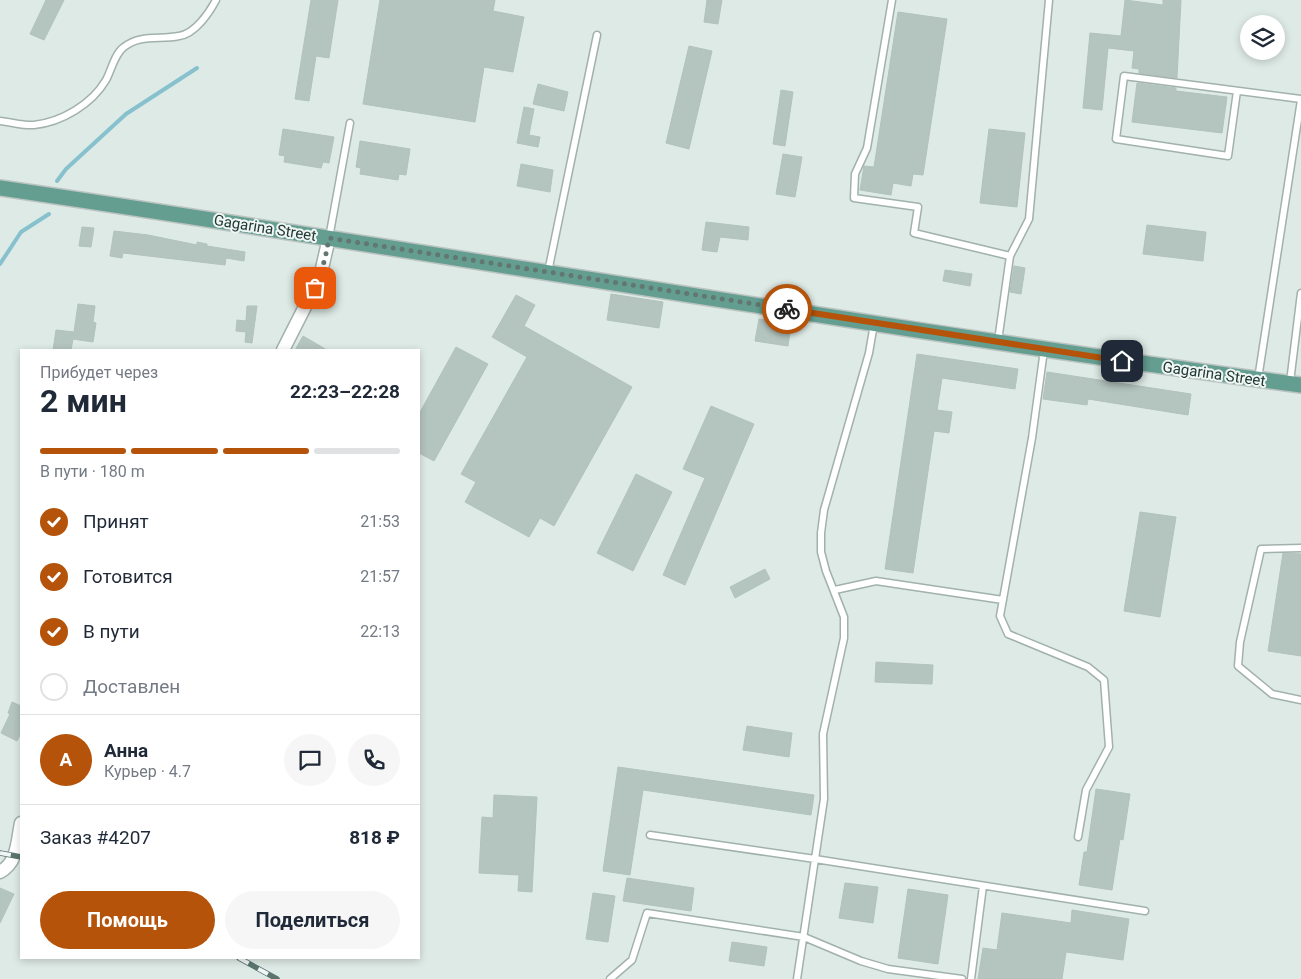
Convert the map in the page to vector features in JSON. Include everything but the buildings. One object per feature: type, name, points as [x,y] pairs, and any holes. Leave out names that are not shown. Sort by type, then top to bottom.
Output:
[{"type":"main road","name":"Gagarina Street","points":[[0,188],[1044,350],[1295,384]]},
{"type":"street","points":[[284,349],[320,277],[329,238]]},
{"type":"street","points":[[0,872],[7,868],[15,856],[20,828]]},
{"type":"lane","points":[[0,121],[32,126],[73,112],[92,98],[105,82],[122,48],[136,39],[181,36],[194,29],[216,0]]},
{"type":"lane","points":[[892,0],[867,148],[855,174],[854,198],[918,208],[914,233],[1010,256]]},
{"type":"lane","points":[[998,342],[1010,256],[1029,219],[1049,0]]},
{"type":"lane","points":[[548,272],[597,35]]},
{"type":"lane","points":[[1238,91],[1228,156],[1116,139],[1124,76],[1238,91],[1301,100],[1258,380]]},
{"type":"lane","points":[[329,238],[350,122]]},
{"type":"lane","points":[[1295,384],[1301,293]]},
{"type":"lane","points":[[797,979],[824,799],[823,734],[844,638],[844,617],[826,571],[821,552],[821,533],[824,510],[870,353],[874,323]]},
{"type":"lane","points":[[1044,350],[1032,438],[1000,616],[1008,634],[1088,667],[1104,680],[1109,747],[1086,790],[1078,837]]},
{"type":"lane","points":[[1301,548],[1262,549],[1240,642],[1238,666],[1272,694],[1301,700]]},
{"type":"lane","points":[[834,590],[876,581],[1004,600]]},
{"type":"lane","points":[[650,835],[1145,911]]},
{"type":"lane","points":[[971,979],[983,886]]},
{"type":"lane","points":[[610,979],[632,960],[647,913],[804,936],[861,961],[888,969],[962,979]]},
{"type":"waterway","points":[[57,181],[66,169],[126,114],[197,68]]},
{"type":"waterway","points":[[0,264],[21,232],[49,214]]},
{"type":"railway","points":[[0,853],[20,857]]},
{"type":"railway","points":[[241,959],[277,979]]},
{"type":"way so far","points":[[315,288],[320,277],[329,238],[787,309]]},
{"type":"route","points":[[787,309],[1122,361]]}]
